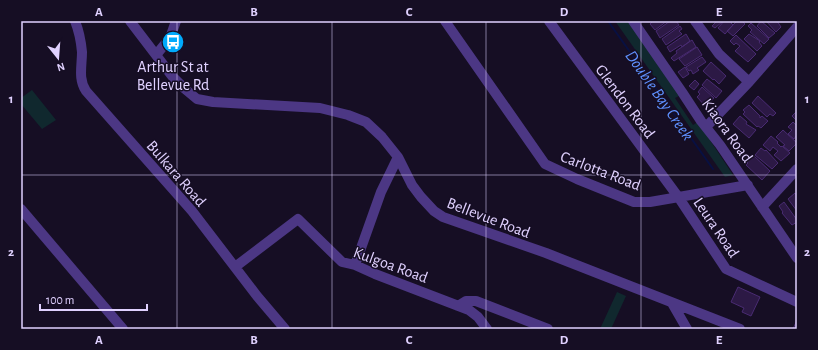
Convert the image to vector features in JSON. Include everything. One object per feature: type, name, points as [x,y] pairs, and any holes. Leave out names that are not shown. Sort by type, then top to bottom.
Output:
[{"type":"street","name":"Bellevue Road","points":[[130,21],[172,76],[197,99],[213,102],[320,108],[348,115],[366,122],[398,157],[412,185],[421,198],[443,218],[546,254],[740,329]]},
{"type":"street","points":[[156,55],[170,38],[176,21]]},
{"type":"street","name":"Carlotta Road","points":[[445,21],[545,164],[577,179],[634,202],[650,202],[679,198],[748,185]]},
{"type":"street","name":"Glendon Road","points":[[549,21],[679,198]]},
{"type":"street","name":"Kiaora Road","points":[[633,21],[706,127],[720,144],[797,258]]},
{"type":"street","points":[[694,21],[720,54],[749,82]]},
{"type":"street","name":"Bulkara Road","points":[[75,23],[81,43],[80,75],[86,91],[192,211],[285,329]]},
{"type":"street","points":[[706,127],[749,82],[797,28]]},
{"type":"street","points":[[355,265],[381,192],[398,157]]},
{"type":"street","points":[[762,207],[797,169]]},
{"type":"street","name":"Leura Road","points":[[679,198],[726,269],[797,302]]},
{"type":"street","points":[[21,209],[123,329]]},
{"type":"street","name":"Kulgoa Road","points":[[235,267],[298,219],[342,262],[355,265],[469,310],[478,317],[487,329]]},
{"type":"street","points":[[458,306],[466,301],[476,301],[548,329]]},
{"type":"street","points":[[672,303],[687,329]]},
{"type":"green space","points":[[615,21],[629,21],[681,95],[675,98],[693,125],[698,122],[733,175],[725,177]]},
{"type":"green space","points":[[32,90],[56,120],[42,129],[21,104],[21,98]]},
{"type":"green space","points":[[617,292],[626,296],[611,329],[600,329]]},
{"type":"building","points":[[653,21],[667,21],[655,30],[650,24]]},
{"type":"building","points":[[670,21],[676,21],[679,25],[660,38],[656,31]]},
{"type":"building","points":[[714,21],[723,21],[715,28],[712,26],[716,22]]},
{"type":"building","points":[[724,21],[732,21],[731,23],[733,25],[725,34],[718,28]]},
{"type":"building","points":[[737,21],[742,21],[745,24],[733,36],[727,31]]},
{"type":"building","points":[[761,21],[775,33],[769,38],[757,26]]},
{"type":"building","points":[[766,21],[777,21],[781,27],[776,32]]},
{"type":"building","points":[[751,23],[769,39],[764,44],[750,32],[752,30],[748,26]]},
{"type":"building","points":[[680,26],[682,29],[679,31],[682,34],[666,45],[662,39]]},
{"type":"building","points":[[686,34],[690,41],[682,47],[681,45],[670,52],[667,47]]},
{"type":"building","points":[[749,34],[760,41],[759,42],[762,46],[757,51],[744,39]]},
{"type":"building","points":[[736,35],[756,54],[748,62],[735,51],[740,46],[736,43],[734,45],[730,41]]},
{"type":"building","points":[[692,40],[696,47],[674,61],[671,58],[677,53],[676,51]]},
{"type":"building","points":[[697,47],[702,55],[685,66],[679,59]]},
{"type":"building","points":[[702,57],[706,62],[697,68],[699,70],[693,74],[691,70],[689,71],[686,67]]},
{"type":"building","points":[[711,62],[726,76],[719,84],[703,71]]},
{"type":"building","points":[[685,67],[689,74],[683,78],[678,72]]},
{"type":"building","points":[[707,79],[722,91],[716,98],[702,85]]},
{"type":"building","points":[[695,80],[699,84],[694,90],[689,86]]},
{"type":"building","points":[[702,87],[714,98],[706,107],[697,97],[700,94],[698,92]]},
{"type":"building","points":[[758,96],[776,113],[773,116],[770,114],[767,117],[752,103]]},
{"type":"building","points":[[749,105],[760,116],[760,118],[762,116],[768,121],[761,128],[758,126],[757,127],[743,114],[745,112],[743,110]]},
{"type":"building","points":[[797,111],[797,121],[792,116]]},
{"type":"building","points":[[740,116],[747,122],[746,124],[756,130],[749,138],[733,124]]},
{"type":"building","points":[[793,122],[797,126],[797,137],[796,136],[794,139],[788,134],[792,130],[788,127]]},
{"type":"building","points":[[783,130],[797,143],[789,151],[776,137]]},
{"type":"building","points":[[771,136],[781,147],[782,146],[790,153],[781,161],[774,155],[778,151],[773,147],[770,151],[763,145]]},
{"type":"building","points":[[761,148],[765,151],[766,150],[778,163],[772,169],[755,155]]},
{"type":"building","points":[[752,154],[770,171],[762,180],[746,165],[748,163],[746,161]]},
{"type":"building","points":[[795,193],[797,196],[797,211],[788,199]]},
{"type":"building","points":[[784,202],[797,220],[797,222],[792,225],[782,213],[783,212],[779,206]]},
{"type":"building","points":[[738,287],[760,297],[751,316],[742,312],[744,308],[731,302]]},
{"type":"building","points":[[797,320],[797,329],[793,329]]},
{"type":"waterway","name":"Double Bay Creek","points":[[608,21],[713,169]]},
{"type":"place","name":"Arthur St at Bellevue Rd","points":[[173,42]]}]
